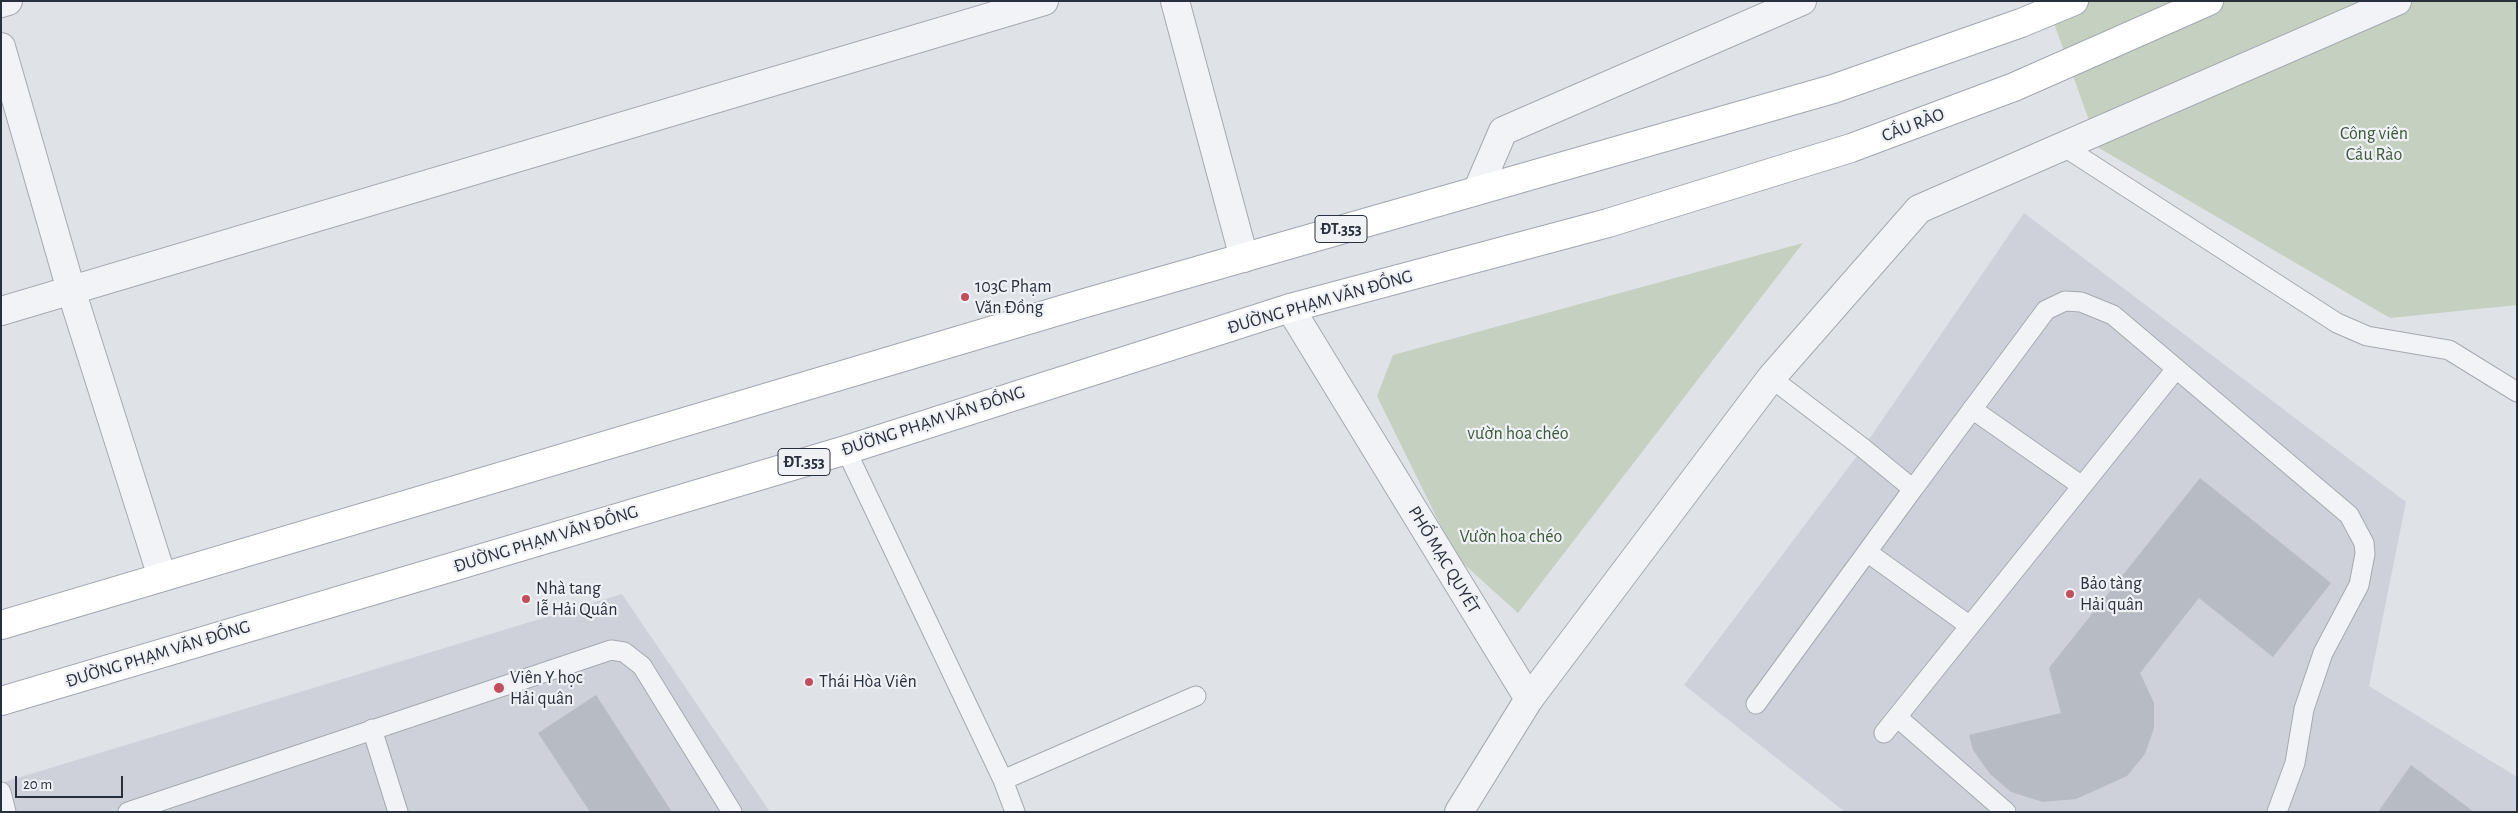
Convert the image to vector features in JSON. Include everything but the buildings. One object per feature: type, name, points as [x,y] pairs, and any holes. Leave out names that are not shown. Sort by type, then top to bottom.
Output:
[{"type":"main road","name":"ĐT.353","points":[[1,625],[1478,189],[1833,89],[2021,23],[2074,1]]},
{"type":"main road","name":"CẦU RÀO","points":[[1608,224],[1851,148],[2014,87],[2209,1]]},
{"type":"main road","name":"ĐƯỜNG PHẠM VĂN ĐỒNG","points":[[1,701],[846,450],[1290,308],[1608,224]]},
{"type":"street","points":[[1,3],[8,1]]},
{"type":"street","points":[[1,311],[1044,1]]},
{"type":"street","points":[[1176,1],[1244,258]]},
{"type":"street","points":[[1478,189],[1503,131],[1802,1]]},
{"type":"street","points":[[1460,812],[1529,699],[1771,378],[1919,209],[2398,1]]},
{"type":"street","points":[[1,47],[71,290],[162,577]]},
{"type":"street","name":"PHỐ MẠC QUYÊT","points":[[1290,308],[1529,699]]},
{"type":"lane","points":[[2063,146],[2337,323],[2367,336],[2449,350],[2517,392]]},
{"type":"lane","points":[[1756,704],[2046,310],[2065,301],[2080,302],[2113,315],[2349,515],[2364,542],[2365,554],[2359,585],[2323,653],[2304,709],[2295,763],[2278,812]]},
{"type":"lane","points":[[1884,733],[2176,369]]},
{"type":"lane","points":[[1771,378],[1864,448],[1913,489]]},
{"type":"lane","points":[[1972,409],[2082,486]]},
{"type":"lane","points":[[846,450],[1003,780],[1015,812]]},
{"type":"lane","points":[[1867,552],[1970,626]]},
{"type":"lane","points":[[128,812],[611,650],[624,652],[642,666],[732,812]]},
{"type":"lane","points":[[1003,780],[1196,696]]},
{"type":"lane","points":[[1897,717],[2006,812]]},
{"type":"lane","points":[[372,729],[398,812]]},
{"type":"lane","points":[[1,792],[6,812]]},
{"type":"shaded area","name":"Bảo tàng Hải quân","points":[[2024,213],[2406,502],[2369,686],[2517,777],[2517,812],[1845,812],[1684,685],[1863,448]]},
{"type":"shaded area","name":"Viên Y học Hải quân","points":[[622,594],[770,812],[1,812],[1,783]]},
{"type":"green space","name":"Công viên Cầu Rào","points":[[2046,1],[2517,1],[2517,305],[2390,318],[2099,148]]},
{"type":"green space","name":"Vườn hoa chéo","points":[[1803,243],[1518,613],[1456,557],[1377,396],[1393,355]]},
{"type":"place","name":"103C Phạm Văn Đồng","points":[[965,297]]},
{"type":"place","name":"Bảo tàng Hải quân","points":[[2070,594]]},
{"type":"place","name":"Nhà tang lễ Hải Quân","points":[[526,599]]},
{"type":"place","name":"Thái Hòa Viên","points":[[809,682]]},
{"type":"place","name":"Viên Y học Hải quân","points":[[499,688]]},
{"type":"park label","name":"vườn hoa chéo","points":[[1518,434]]}]
